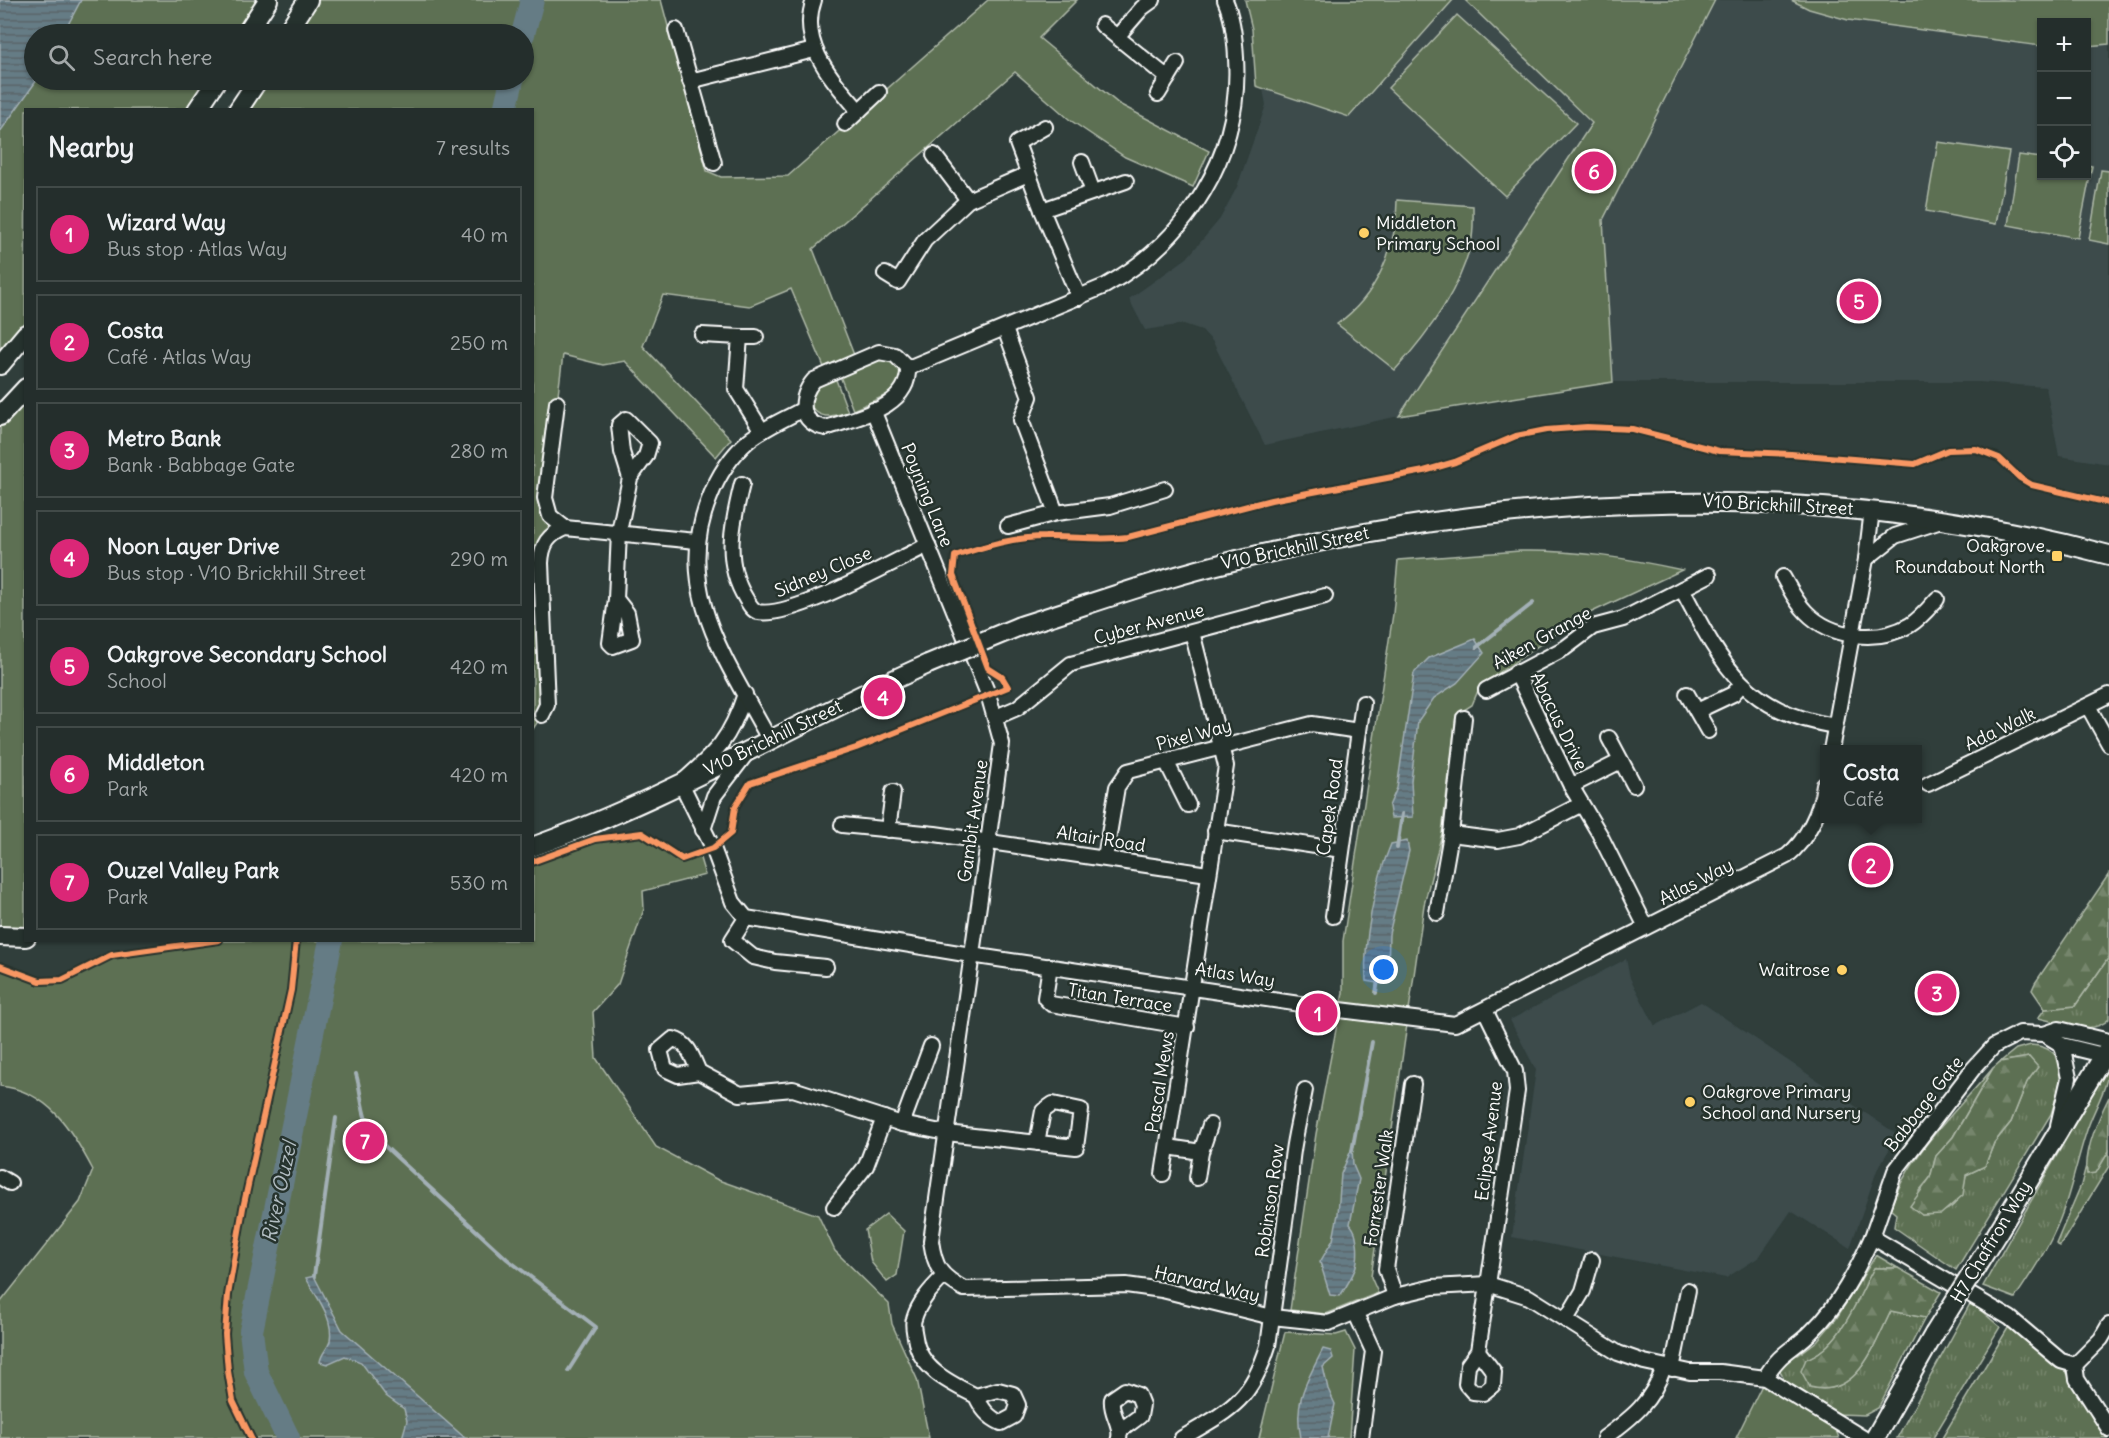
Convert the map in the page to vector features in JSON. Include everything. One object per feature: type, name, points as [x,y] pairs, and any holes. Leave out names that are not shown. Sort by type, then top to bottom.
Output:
[{"type":"street","points":[[252,24],[268,0]]},
{"type":"street","points":[[292,24],[308,0]]},
{"type":"street","points":[[814,0],[808,16],[814,50],[836,84],[859,111]]},
{"type":"street","points":[[1118,37],[1142,8],[1153,0]]},
{"type":"street","points":[[908,368],[1079,298],[1128,273],[1156,252],[1196,206],[1213,176],[1232,122],[1236,95],[1235,41],[1225,0]]},
{"type":"street","points":[[1102,25],[1168,78]]},
{"type":"street","points":[[676,30],[714,163]]},
{"type":"street","points":[[690,81],[814,50]]},
{"type":"street","points":[[1158,94],[1177,63]]},
{"type":"street","points":[[197,108],[210,90]]},
{"type":"street","points":[[239,108],[251,90]]},
{"type":"street","points":[[845,124],[879,92]]},
{"type":"street","points":[[1045,127],[1017,143],[1079,298]]},
{"type":"street","points":[[934,155],[968,200]]},
{"type":"street","points":[[1082,162],[1093,192]]},
{"type":"street","points":[[897,282],[925,240],[968,200],[1028,174]]},
{"type":"street","points":[[1042,210],[1126,181]]},
{"type":"street","points":[[885,274],[909,290]]},
{"type":"street","points":[[1005,329],[1030,397],[1021,420],[1056,513]]},
{"type":"street","points":[[702,335],[756,337]]},
{"type":"street","points":[[0,365],[24,336]]},
{"type":"street","points":[[741,337],[736,389],[762,431]]},
{"type":"street","points":[[872,354],[895,355],[908,368],[907,383],[899,397],[873,410],[826,428],[810,422],[803,408],[807,388],[814,380],[872,354]]},
{"type":"street","points":[[0,416],[23,390]]},
{"type":"street","points":[[557,403],[545,498],[550,516],[565,528]]},
{"type":"street","points":[[769,739],[711,629],[702,604],[696,541],[704,511],[725,468],[747,442],[803,408]]},
{"type":"street","name":"Poyning Lane","points":[[873,410],[988,694]]},
{"type":"street","points":[[616,598],[620,532],[630,478]]},
{"type":"street","name":"Sidney Close","points":[[742,484],[730,530],[731,559],[737,586],[751,608],[757,612],[777,612],[810,601],[928,545]]},
{"type":"street","points":[[1008,526],[1056,513],[1110,506],[1165,489]]},
{"type":"street","name":"V10 Brickhill Street","points":[[534,846],[681,783],[928,664],[1020,626],[1173,578],[1295,546],[1421,522],[1686,501],[1798,504],[1952,520],[2109,555]]},
{"type":"street","points":[[1832,745],[1866,559],[1872,510]]},
{"type":"street","points":[[1866,559],[1895,536],[1929,524],[1952,520]]},
{"type":"street","points":[[542,715],[547,705],[542,552],[546,541],[553,533],[565,528],[696,541]]},
{"type":"street","name":"Aiken Grange","points":[[1486,690],[1516,672],[1565,648],[1593,627],[1623,619],[1709,575]]},
{"type":"street","points":[[1784,577],[1807,613],[1827,627],[1872,637],[1895,633],[1913,623],[1937,599]]},
{"type":"street","points":[[1682,590],[1715,651],[1742,684],[1762,701],[1783,713],[1806,721],[1835,726]]},
{"type":"street","name":"Cyber Avenue","points":[[996,717],[1017,708],[1071,664],[1325,596]]},
{"type":"street","name":"Pascal Mews","points":[[1163,1174],[1226,766],[1223,746],[1192,632]]},
{"type":"street","name":"Abacus Drive","points":[[1516,672],[1580,805],[1599,833],[1647,927]]},
{"type":"street","points":[[1697,711],[1733,694],[1742,684]]},
{"type":"street","points":[[745,694],[729,734],[717,752],[681,783],[704,830],[733,902],[746,918],[732,940],[753,957],[775,962],[826,967]]},
{"type":"street","name":"Gambit Avenue","points":[[971,955],[1002,744],[988,694]]},
{"type":"street","points":[[1687,694],[1708,731]]},
{"type":"street","name":"Ada Walk","points":[[1928,784],[2109,695]]},
{"type":"street","name":"Capek Road","points":[[1333,916],[1363,704]]},
{"type":"street","points":[[2088,706],[2109,744]]},
{"type":"street","points":[[1437,913],[1451,834],[1464,718]]},
{"type":"street","name":"Pixel Way","points":[[1105,858],[1117,787],[1128,771],[1312,724],[1359,731]]},
{"type":"street","points":[[1609,738],[1634,785]]},
{"type":"street","points":[[704,830],[714,795],[751,748]]},
{"type":"street","points":[[1166,761],[1188,805]]},
{"type":"street","name":"Abacus Drive","points":[[1571,786],[1621,761]]},
{"type":"street","points":[[888,830],[893,792]]},
{"type":"street","points":[[1451,834],[1498,840],[1519,836],[1580,805]]},
{"type":"street","name":"Atlas Way","points":[[746,918],[971,955],[1340,1010],[1455,1024],[1787,856],[1796,849],[1820,807]]},
{"type":"street","name":"Altair Road","points":[[842,825],[988,842],[1208,874]]},
{"type":"street","points":[[1215,831],[1342,850]]},
{"type":"street","points":[[0,936],[24,937]]},
{"type":"street","points":[[971,955],[931,1241],[933,1256],[943,1277],[923,1299],[913,1321],[916,1346],[928,1366],[946,1382],[976,1396]]},
{"type":"street","name":"Titan Terrace","points":[[1050,966],[1045,998],[1051,1005],[1187,1027]]},
{"type":"street","name":"Eclipse Avenue","points":[[1478,1351],[1516,1091],[1515,1071],[1485,1010]]},
{"type":"street","name":"Babbage Gate","points":[[1765,1378],[1782,1353],[1813,1331],[1838,1300],[1858,1267],[1872,1237],[1895,1171],[1973,1069],[1994,1046],[2020,1033],[2044,1034],[2059,1029],[2107,1048]]},
{"type":"street","points":[[2044,1034],[2062,1045],[2107,1048]]},
{"type":"street","points":[[2056,1133],[2069,1078],[2062,1045]]},
{"type":"street","points":[[902,1124],[931,1046]]},
{"type":"street","name":"H7 Chaffron Way","points":[[1875,1438],[1934,1334],[1998,1232],[2107,1048]]},
{"type":"street","points":[[699,1072],[740,1094],[793,1089],[902,1124],[946,1133],[1037,1143]]},
{"type":"street","name":"Forrester Walk","points":[[1395,1296],[1386,1269],[1413,1084]]},
{"type":"street","name":"Robinson Row","points":[[1182,1438],[1246,1395],[1261,1369],[1268,1346],[1291,1164],[1305,1090]]},
{"type":"street","points":[[834,1207],[866,1166],[884,1119]]},
{"type":"street","points":[[1197,1178],[1201,1152],[1210,1125]]},
{"type":"street","name":"Pascal Mews","points":[[1168,1147],[1201,1152]]},
{"type":"street","points":[[1872,1237],[2027,1330],[2061,1361],[2074,1365]]},
{"type":"street","points":[[1567,1318],[1583,1291],[1593,1260]]},
{"type":"street","name":"Harvard Way","points":[[943,1277],[964,1289],[1126,1285],[1162,1290],[1272,1317],[1329,1323],[1356,1314],[1395,1296],[1433,1287],[1488,1284],[1529,1297],[1567,1318],[1618,1353],[1668,1368],[1765,1378]]},
{"type":"street","points":[[1604,1438],[1626,1422],[1656,1392],[1668,1368],[1688,1290]]},
{"type":"street","points":[[1356,1314],[1374,1352],[1361,1438]]},
{"type":"street","points":[[2074,1365],[2101,1339],[2109,1325]]},
{"type":"street","points":[[2074,1365],[2077,1378],[2109,1429]]},
{"type":"street","points":[[1765,1378],[1863,1438]]},
{"type":"street","points":[[1831,1418],[1839,1438]]},
{"type":"shaded area","name":"Middleton Primary School","points":[[1453,0],[1465,0],[1592,123],[1399,416],[1265,445],[1213,342],[1202,330],[1184,324],[1145,330],[1129,299],[1187,258],[1220,219],[1237,187],[1266,105],[1263,89],[1349,117]]},
{"type":"shaded area","points":[[1715,0],[1791,0],[1809,9],[1850,20],[2037,45],[2037,180],[2091,180],[2091,46],[2109,44],[2109,464],[2059,456],[2046,387],[1979,382],[1613,382],[1603,220]]},
{"type":"shaded area","name":"Oakgrove Primary School and Nursery","points":[[1626,959],[1630,978],[1655,1026],[1701,1002],[1898,1135],[1877,1170],[1850,1248],[1791,1211],[1759,1257],[1726,1278],[1512,1237],[1536,1070],[1510,1020]]},
{"type":"green space","points":[[0,0],[268,0],[252,24],[24,24],[24,90],[210,90],[198,108],[24,108],[24,335],[0,365]]},
{"type":"green space","points":[[308,0],[661,0],[707,171],[721,177],[788,176],[988,0],[1077,0],[1039,38],[1119,104],[1209,151],[1193,187],[1125,157],[1070,120],[1015,72],[813,249],[854,355],[824,367],[791,289],[750,306],[663,295],[643,346],[731,439],[716,457],[625,361],[603,365],[563,355],[545,498],[556,522],[546,541],[542,715],[534,727],[534,108],[239,108],[251,90],[534,90],[534,24],[292,24]]},
{"type":"green space","points":[[1245,0],[1453,0],[1349,117],[1256,86],[1252,29]]},
{"type":"green space","points":[[1465,0],[1715,0],[1603,220],[1613,382],[1399,416],[1592,123]]},
{"type":"green space","points":[[1791,0],[2109,0],[2109,44],[2091,46],[2091,18],[2037,18],[2037,45],[1848,20],[1809,9]]},
{"type":"green space","points":[[1457,15],[1576,123],[1505,196],[1388,88]]},
{"type":"green space","points":[[1938,142],[2009,152],[1996,224],[1926,211]]},
{"type":"green space","points":[[2019,155],[2037,157],[2037,180],[2089,180],[2078,238],[2008,225]]},
{"type":"green space","points":[[2101,170],[2109,171],[2109,244],[2089,240]]},
{"type":"green space","points":[[1397,200],[1473,206],[1473,225],[1466,261],[1451,295],[1419,342],[1395,370],[1337,324],[1363,299],[1374,285],[1382,269],[1393,235]]},
{"type":"green space","points":[[881,358],[890,359],[900,369],[900,383],[893,392],[853,410],[840,376]]},
{"type":"green space","points":[[835,377],[848,412],[831,416],[821,415],[812,408],[809,402],[817,384]]},
{"type":"green space","points":[[24,389],[24,937],[0,936],[0,416]]},
{"type":"green space","points":[[1520,551],[1601,556],[1682,570],[1577,619],[1480,686],[1472,705],[1456,715],[1442,833],[1424,905],[1371,1277],[1378,1293],[1326,1314],[1290,1310],[1316,1134],[1343,993],[1343,941],[1393,614],[1398,560]]},
{"type":"green space","points":[[642,833],[682,859],[699,855],[705,875],[643,891],[644,909],[618,984],[593,1012],[596,1058],[656,1147],[718,1180],[818,1215],[835,1251],[889,1304],[892,1324],[917,1379],[929,1438],[0,1438],[0,1303],[80,1202],[93,1170],[67,1127],[45,1104],[17,1089],[0,1086],[0,966],[40,981],[62,980],[112,955],[211,942],[534,942],[534,862],[595,839]]},
{"type":"green space","points":[[2109,874],[2109,957],[2075,1006],[2045,1009],[2032,990],[2035,983]]},
{"type":"green space","points":[[2109,957],[2109,1019],[2094,1027],[2085,1028],[2038,1018],[2045,1009],[2075,1006]]},
{"type":"green space","points":[[2031,1045],[2054,1053],[2059,1061],[2060,1081],[2051,1114],[1956,1270],[1894,1227],[1896,1214],[1890,1209],[1908,1170],[1934,1134],[1993,1068],[1953,1137],[1936,1156],[1930,1178],[1919,1191],[1922,1215],[1941,1212],[1958,1200],[1966,1175],[1985,1166],[1994,1143],[2011,1122],[2027,1082],[2037,1067],[2029,1057],[2000,1062],[2016,1049]]},
{"type":"green space","points":[[2029,1057],[2038,1067],[2027,1082],[2011,1122],[1994,1143],[1985,1166],[1966,1175],[1963,1195],[1941,1214],[1922,1215],[1910,1206],[1930,1178],[1936,1156],[1953,1137],[1993,1068],[2000,1062]]},
{"type":"green space","points":[[2109,1063],[2104,1090],[2089,1124],[2063,1210],[2045,1251],[2015,1298],[1983,1286]]},
{"type":"green space","points":[[2109,1097],[2109,1151],[2096,1173],[2087,1174],[2090,1145]]},
{"type":"green space","points":[[2109,1151],[2109,1166],[2060,1246],[2056,1244],[2081,1185],[2086,1166],[2087,1174],[2095,1173]]},
{"type":"green space","points":[[886,1214],[904,1231],[897,1275],[887,1282],[871,1262],[865,1230]]},
{"type":"green space","points":[[1876,1255],[1898,1268],[1874,1268],[1847,1321],[1829,1344],[1806,1359],[1810,1387],[1827,1389],[1841,1385],[1852,1377],[1871,1353],[1891,1311],[1925,1318],[1878,1408],[1865,1415],[1838,1414],[1784,1380],[1779,1368],[1793,1351],[1798,1355],[1817,1341],[1836,1319]]},
{"type":"green space","points":[[1874,1268],[1898,1268],[1941,1292],[1925,1318],[1891,1311],[1871,1353],[1852,1377],[1841,1385],[1827,1389],[1810,1387],[1801,1371],[1806,1359],[1829,1344],[1847,1321]]},
{"type":"green space","points":[[1971,1302],[2000,1327],[1933,1438],[1897,1438]]},
{"type":"green space","points":[[2011,1323],[2067,1373],[2109,1438],[1942,1438]]},
{"type":"green space","points":[[1285,1332],[1336,1335],[1346,1332],[1355,1350],[1349,1438],[1259,1438]]},
{"type":"green space","points":[[1764,1381],[1831,1418],[1839,1438],[1736,1438]]},
{"type":"water","points":[[0,0],[81,0],[68,24],[24,24],[24,90],[30,90],[0,132]]},
{"type":"water","points":[[1475,639],[1484,653],[1457,683],[1434,698],[1418,721],[1411,781],[1413,817],[1391,818],[1389,806],[1397,788],[1414,673],[1429,658]]},
{"type":"water","points":[[1407,841],[1409,851],[1389,934],[1388,975],[1383,984],[1366,981],[1368,930],[1380,876],[1391,844]]},
{"type":"water","points":[[1352,1148],[1353,1165],[1359,1179],[1350,1224],[1356,1237],[1357,1258],[1352,1276],[1340,1296],[1330,1295],[1320,1262],[1333,1240],[1338,1214],[1341,1174]]},
{"type":"water","points":[[314,1276],[342,1330],[465,1438],[402,1438],[407,1421],[404,1409],[386,1396],[361,1362],[345,1356],[327,1364],[320,1362],[329,1344],[331,1333],[324,1308],[306,1278]]},
{"type":"water","points":[[1323,1349],[1331,1351],[1333,1358],[1323,1367],[1328,1389],[1335,1404],[1328,1438],[1301,1438],[1300,1402],[1307,1381]]},
{"type":"waterway","name":"River Ouzel","points":[[526,24],[532,0]]},
{"type":"waterway","name":"River Ouzel","points":[[505,108],[510,90]]},
{"type":"waterway","points":[[1477,647],[1533,603]]},
{"type":"waterway","points":[[1397,848],[1402,814]]},
{"type":"waterway","name":"River Ouzel","points":[[288,1438],[256,1372],[251,1331],[331,942]]},
{"type":"waterway","points":[[1376,993],[1378,980]]},
{"type":"waterway","points":[[1352,1151],[1372,1042]]},
{"type":"waterway","points":[[356,1074],[365,1116],[377,1139],[507,1259],[596,1327],[568,1371]]},
{"type":"waterway","points":[[314,1276],[336,1118]]},
{"type":"cycle path","points":[[534,861],[595,839],[642,833],[682,859],[713,848],[731,833],[735,807],[750,783],[856,748],[1008,687],[1002,677],[988,668],[953,575],[955,556],[1000,543],[1033,537],[1107,539],[1128,537],[1271,500],[1424,471],[1455,462],[1516,436],[1546,430],[1587,427],[1632,429],[1719,451],[1915,464],[1948,450],[1976,449],[1999,458],[2020,478],[2032,485],[2109,503]]},
{"type":"cycle path","points":[[0,966],[40,981],[62,980],[112,955],[205,942]]},
{"type":"cycle path","points":[[251,1438],[233,1401],[228,1371],[225,1334],[228,1295],[243,1208],[291,990],[296,942]]},
{"type":"place","name":"Middleton","points":[[1594,171]]},
{"type":"place","name":"Middleton Primary School","points":[[1364,233]]},
{"type":"place","name":"Oakgrove Secondary School","points":[[1859,301]]},
{"type":"place","name":"Oakgrove Roundabout North","points":[[2057,556]]},
{"type":"place","name":"Noon Layer Drive","points":[[883,697]]},
{"type":"place","name":"Costa","points":[[1871,865]]},
{"type":"place","name":"Waitrose","points":[[1842,970]]},
{"type":"place","name":"Metro Bank","points":[[1937,993]]},
{"type":"place","name":"Wizard Way","points":[[1318,1013]]},
{"type":"place","name":"Oakgrove Primary School and Nursery","points":[[1690,1102]]},
{"type":"place","name":"Ouzel Valley Park","points":[[365,1141]]}]
